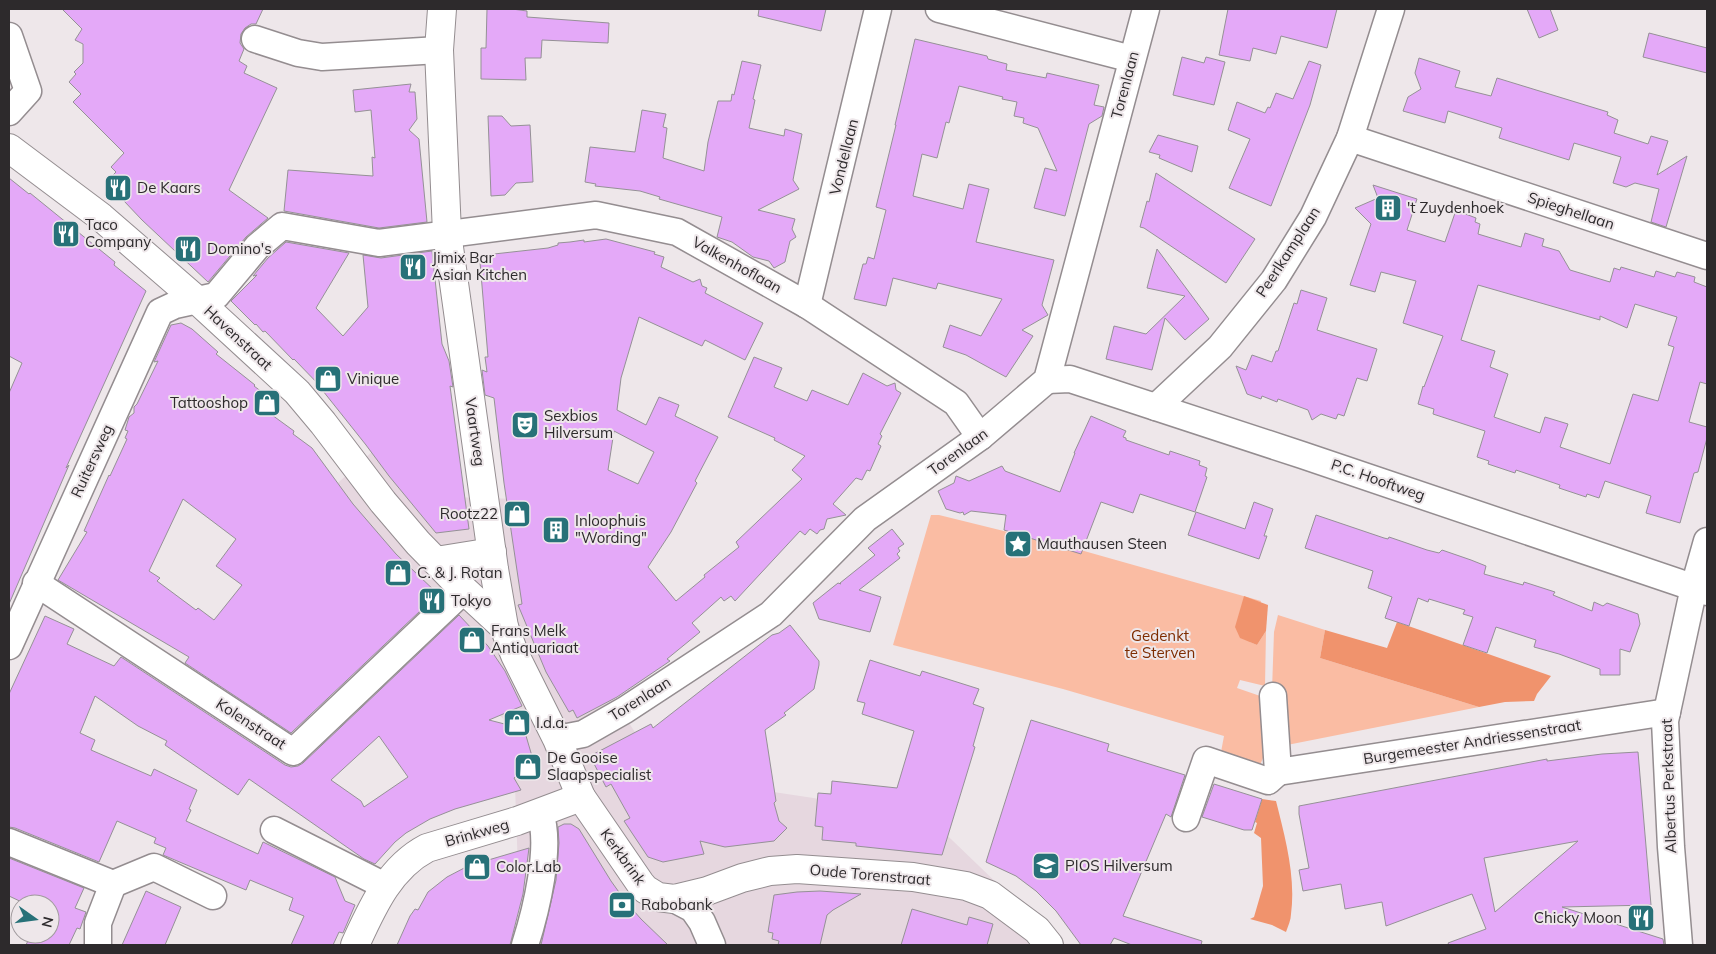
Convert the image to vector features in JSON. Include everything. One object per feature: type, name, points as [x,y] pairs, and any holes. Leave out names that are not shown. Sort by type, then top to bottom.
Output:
[{"type":"street","name":"Vaartweg","points":[[442,9],[439,50],[447,234],[504,627],[515,655],[557,739],[581,797]]},
{"type":"street","name":"Vondellaan","points":[[807,305],[878,9]]},
{"type":"street","points":[[939,9],[1132,59]]},
{"type":"street","name":"Torenlaan","points":[[557,739],[583,734],[625,710],[771,614],[865,519],[980,437],[1047,380],[1146,9]]},
{"type":"street","name":"Peerlkamplaan","points":[[1156,407],[1220,347],[1274,280],[1313,217],[1350,138],[1391,9]]},
{"type":"street","points":[[9,36],[28,91],[9,112]]},
{"type":"street","points":[[255,39],[298,53],[322,58],[439,50]]},
{"type":"street","name":"Spieghellaan","points":[[1350,138],[1707,256]]},
{"type":"street","name":"Havenstraat","points":[[9,148],[101,216],[204,299],[297,392],[323,422],[383,502],[436,561],[460,594],[504,627]]},
{"type":"street","name":"Valkenhoflaan","points":[[204,299],[216,296],[257,247],[282,226],[379,243],[596,214],[678,232],[807,305],[956,404],[980,437]]},
{"type":"street","name":"Ruitersweg","points":[[9,646],[160,312],[176,305],[204,299]]},
{"type":"street","name":"P.C. Hooftweg","points":[[1047,380],[1070,379],[1701,589]]},
{"type":"street","name":"Albertus Perkstraat","points":[[1679,945],[1671,847],[1665,721],[1701,589],[1707,541]]},
{"type":"street","points":[[436,561],[492,552]]},
{"type":"street","name":"Kolenstraat","points":[[36,583],[293,752],[460,594]]},
{"type":"street","points":[[1273,696],[1278,772]]},
{"type":"street","name":"Burgemeester Andriessenstraat","points":[[1186,818],[1206,760],[1268,781],[1278,772],[1666,712]]},
{"type":"street","name":"Brinkweg","points":[[355,945],[373,905],[385,886],[414,855],[427,848],[517,821],[581,797]]},
{"type":"street","name":"Kerkbrink","points":[[581,797],[645,889],[658,897],[674,900],[693,908],[702,922],[712,945]]},
{"type":"street","points":[[525,945],[534,915],[542,868],[544,824],[540,813]]},
{"type":"street","points":[[274,830],[385,886]]},
{"type":"street","points":[[9,842],[112,884],[154,867],[214,896]]},
{"type":"street","name":"Oude Torenstraat","points":[[674,900],[708,891],[742,878],[770,871],[797,868],[914,877],[966,886],[990,895],[1038,930],[1048,945]]},
{"type":"street","points":[[98,945],[98,923],[112,884]]},
{"type":"shaded area","points":[[397,429],[451,497],[523,499],[585,655],[642,743],[727,785],[926,815],[1061,945],[631,945],[582,876],[518,870],[513,729],[305,513]]},
{"type":"shaded area","points":[[1244,596],[1268,605],[1266,631],[1257,645],[1240,638],[1235,627]]},
{"type":"shaded area","points":[[1397,622],[1551,676],[1534,701],[1505,702],[1479,707],[1320,658],[1325,630],[1387,648]]},
{"type":"shaded area","points":[[1262,799],[1276,801],[1289,857],[1292,900],[1286,932],[1272,925],[1250,919],[1254,917],[1263,886],[1261,838],[1254,833],[1257,823],[1255,822]]},
{"type":"green space","name":"Gedenkt te Sterven","points":[[931,515],[939,515],[1077,549],[1261,601],[1250,642],[1257,645],[1266,631],[1265,686],[1240,680],[1237,688],[1266,698],[1266,751],[1260,765],[1221,752],[1224,736],[1063,689],[893,645]]},
{"type":"green space","points":[[1278,615],[1325,630],[1320,658],[1479,707],[1287,745],[1272,690],[1274,632]]},
{"type":"building","points":[[62,9],[263,9],[256,24],[251,24],[245,28],[241,34],[240,43],[244,49],[239,61],[247,66],[244,73],[277,88],[229,190],[268,218],[246,237],[208,282],[142,220],[106,182],[116,172],[111,167],[124,153],[73,102],[81,94],[69,82],[76,74],[74,72],[83,63],[83,44],[75,40],[82,29]]},
{"type":"building","points":[[487,9],[527,11],[527,17],[609,23],[608,43],[542,40],[541,58],[525,58],[526,80],[481,79],[481,48],[486,48]]},
{"type":"building","points":[[759,9],[826,9],[821,31],[758,16]]},
{"type":"building","points":[[1228,9],[1337,9],[1327,48],[1281,36],[1276,54],[1253,48],[1250,61],[1219,55]]},
{"type":"building","points":[[1527,9],[1550,9],[1558,30],[1539,38]]},
{"type":"building","points":[[1649,33],[1707,48],[1707,73],[1643,57]]},
{"type":"building","points":[[915,39],[987,56],[988,59],[1007,64],[1006,70],[1046,78],[1047,73],[1099,85],[1094,105],[1104,107],[1102,116],[1089,124],[1065,216],[1034,208],[1045,168],[1057,171],[1038,128],[1023,123],[1024,118],[1014,116],[1017,102],[959,86],[949,123],[946,122],[937,158],[922,154],[913,196],[963,209],[969,184],[989,189],[976,242],[1054,260],[1042,305],[1048,315],[1022,330],[1033,336],[1006,377],[966,355],[943,347],[950,325],[981,336],[1002,299],[938,283],[936,289],[893,278],[886,306],[854,299],[863,264],[866,264],[868,257],[874,259],[886,210],[876,207]]},
{"type":"building","points":[[1182,57],[1204,63],[1206,57],[1225,62],[1214,105],[1173,95]]},
{"type":"building","points":[[1419,58],[1460,71],[1455,87],[1491,96],[1497,78],[1608,112],[1607,115],[1618,120],[1614,133],[1648,144],[1651,136],[1668,141],[1657,175],[1687,156],[1666,227],[1651,222],[1659,189],[1635,183],[1626,187],[1613,183],[1621,157],[1574,143],[1569,160],[1499,138],[1502,128],[1448,111],[1445,123],[1403,111],[1408,97],[1421,89],[1415,73]]},
{"type":"building","points":[[742,61],[761,65],[749,128],[784,136],[785,129],[802,134],[793,180],[799,189],[758,210],[795,219],[792,229],[796,237],[790,241],[785,262],[774,268],[769,261],[753,257],[732,242],[717,237],[722,217],[659,199],[660,197],[640,191],[595,186],[596,184],[585,182],[590,147],[635,152],[642,110],[666,114],[663,127],[667,128],[663,158],[704,171],[708,142],[718,101],[731,101]]},
{"type":"building","points":[[1309,61],[1321,65],[1310,105],[1271,206],[1229,188],[1250,139],[1228,130],[1237,102],[1265,113],[1268,107],[1270,108],[1276,93],[1293,99]]},
{"type":"building","points":[[411,84],[409,92],[415,92],[417,119],[409,130],[419,139],[427,222],[379,228],[284,211],[288,170],[373,176],[372,157],[375,158],[371,110],[355,112],[353,90]]},
{"type":"building","points":[[488,116],[502,116],[511,126],[530,125],[533,182],[516,183],[505,195],[491,196]]},
{"type":"building","points":[[1158,135],[1198,146],[1192,172],[1159,158],[1160,155],[1149,152]]},
{"type":"building","points":[[1156,173],[1255,239],[1226,283],[1140,227],[1147,201],[1149,202]]},
{"type":"building","points":[[9,178],[115,262],[114,265],[146,291],[66,468],[69,465],[9,604],[9,393],[22,363],[9,356]]},
{"type":"building","points":[[1373,185],[1417,199],[1407,230],[1445,242],[1455,213],[1463,213],[1476,218],[1475,222],[1480,224],[1478,234],[1521,247],[1525,233],[1544,239],[1542,246],[1559,251],[1570,270],[1610,282],[1614,268],[1620,270],[1621,267],[1654,277],[1656,271],[1675,277],[1677,272],[1695,277],[1694,282],[1707,287],[1707,384],[1700,382],[1689,422],[1707,427],[1707,438],[1698,472],[1694,473],[1680,523],[1646,513],[1651,496],[1605,481],[1599,498],[1587,494],[1586,497],[1559,488],[1560,485],[1516,470],[1515,473],[1488,464],[1489,461],[1477,457],[1485,431],[1433,414],[1434,409],[1418,404],[1423,386],[1443,336],[1403,323],[1416,281],[1381,272],[1375,292],[1350,285],[1371,224],[1355,208],[1378,198]],"holes":[[[1478,285],[1600,320],[1600,316],[1627,328],[1635,304],[1677,317],[1668,345],[1674,347],[1658,401],[1633,394],[1610,464],[1560,447],[1568,424],[1545,417],[1540,433],[1494,417],[1508,374],[1490,367],[1495,351],[1461,340]]]},
{"type":"building","points":[[606,239],[655,252],[654,254],[664,257],[661,267],[693,282],[700,279],[702,286],[707,288],[705,293],[763,323],[745,360],[705,340],[702,346],[639,317],[621,378],[617,410],[646,425],[659,397],[679,405],[675,416],[718,437],[695,481],[697,483],[671,532],[648,567],[676,601],[705,577],[704,575],[739,547],[736,542],[802,479],[792,470],[805,456],[774,440],[775,438],[728,417],[754,357],[782,368],[774,387],[807,401],[812,390],[848,405],[863,373],[887,386],[895,383],[896,390],[901,393],[880,434],[882,436],[878,444],[881,446],[870,471],[867,470],[862,480],[856,478],[833,504],[846,515],[827,519],[824,529],[820,530],[817,534],[810,529],[805,535],[800,531],[735,601],[731,596],[724,601],[721,597],[692,623],[700,632],[667,659],[670,661],[617,697],[577,718],[573,710],[569,712],[546,672],[518,605],[522,604],[504,483],[494,398],[485,395],[482,370],[487,372],[485,357],[488,357],[480,262],[485,261],[485,255],[548,248],[558,245],[558,243],[584,240],[584,242]],"holes":[[[614,431],[654,452],[638,484],[608,470]]]},
{"type":"building","points":[[286,242],[349,253],[316,308],[343,336],[368,307],[363,255],[381,258],[432,251],[442,344],[449,361],[453,387],[450,386],[469,529],[436,533],[389,476],[324,390],[265,331],[263,332],[255,325],[231,301],[257,275],[253,276],[268,258]]},
{"type":"building","points":[[1157,249],[1209,319],[1185,340],[1165,318],[1152,370],[1106,359],[1114,326],[1146,334],[1185,296],[1147,288]]},
{"type":"building","points":[[1301,290],[1327,298],[1317,330],[1377,349],[1367,381],[1357,378],[1344,416],[1338,414],[1336,419],[1321,414],[1312,420],[1308,410],[1278,399],[1277,402],[1262,396],[1261,399],[1247,394],[1236,366],[1246,370],[1252,355],[1272,362],[1276,351],[1278,351],[1294,303],[1297,304]]},
{"type":"building","points":[[181,323],[192,329],[218,352],[216,354],[255,385],[262,392],[261,394],[278,408],[272,415],[294,431],[293,434],[312,448],[353,504],[396,554],[438,594],[291,733],[185,663],[189,657],[58,580],[87,532],[84,531],[127,439],[125,438],[128,431],[125,430],[129,417],[134,413],[134,407],[158,361],[154,362],[171,325]],"holes":[[[183,499],[236,539],[216,566],[242,585],[214,620],[198,608],[196,610],[157,581],[160,578],[149,571]]]},
{"type":"building","points":[[1091,416],[1126,431],[1123,437],[1126,440],[1169,455],[1170,451],[1200,461],[1199,465],[1207,468],[1205,476],[1207,477],[1195,512],[1140,494],[1133,513],[1101,502],[1081,554],[1004,530],[1006,515],[971,511],[964,515],[963,512],[960,513],[946,509],[938,491],[954,483],[956,476],[969,481],[1002,466],[1005,471],[1060,492],[1074,453]]},
{"type":"building","points":[[1254,502],[1273,509],[1264,536],[1267,536],[1259,559],[1188,535],[1196,512],[1245,529]]},
{"type":"building","points":[[1316,515],[1384,538],[1388,539],[1389,537],[1439,553],[1442,550],[1471,560],[1486,566],[1484,574],[1523,585],[1524,582],[1555,592],[1553,595],[1592,611],[1594,602],[1603,606],[1607,603],[1638,614],[1640,624],[1630,652],[1620,649],[1620,675],[1600,675],[1600,669],[1534,647],[1536,640],[1496,627],[1487,653],[1463,645],[1473,617],[1463,614],[1465,610],[1429,599],[1428,602],[1418,598],[1409,626],[1385,618],[1392,597],[1368,588],[1373,571],[1305,548]]},
{"type":"building","points":[[892,529],[904,544],[898,548],[900,551],[897,554],[900,558],[859,590],[881,597],[870,632],[819,619],[813,603],[838,583],[841,584],[875,555],[868,548]]},
{"type":"building","points":[[459,615],[488,646],[505,671],[522,706],[489,720],[524,729],[534,763],[514,778],[521,790],[455,809],[430,819],[395,842],[375,864],[364,859],[249,779],[238,795],[165,745],[167,741],[138,726],[95,696],[80,733],[95,740],[91,750],[151,776],[154,769],[197,790],[186,821],[258,854],[263,842],[335,877],[345,901],[355,905],[343,933],[339,932],[333,945],[291,945],[304,916],[289,910],[293,898],[250,880],[246,890],[163,855],[166,848],[154,843],[156,838],[117,821],[99,862],[9,827],[9,694],[45,616],[74,629],[67,644],[114,666],[121,657],[285,765],[291,767],[303,763]],"holes":[[[379,736],[408,777],[364,807],[361,801],[331,780]]]},
{"type":"building","points":[[790,625],[819,661],[819,665],[814,689],[784,713],[786,715],[765,730],[776,801],[774,803],[779,821],[787,828],[774,841],[725,847],[700,841],[704,854],[663,862],[648,857],[624,821],[630,818],[611,784],[606,787],[590,756],[651,724],[653,728],[772,635],[779,633]]},
{"type":"building","points":[[870,660],[920,676],[922,671],[979,689],[973,704],[984,708],[973,746],[975,747],[942,855],[856,846],[856,843],[822,840],[823,827],[815,826],[818,793],[831,794],[832,781],[897,788],[914,731],[862,714],[865,703],[857,701]]},
{"type":"building","points":[[1031,720],[1109,744],[1107,751],[1185,775],[1171,817],[1166,814],[1123,916],[1202,941],[1201,945],[1132,945],[1114,938],[1110,945],[1081,945],[1056,911],[1036,891],[1016,876],[986,862]]},
{"type":"building","points":[[1638,752],[1651,905],[1562,907],[1663,939],[1664,945],[1449,945],[1448,943],[1486,929],[1472,894],[1386,926],[1382,902],[1345,909],[1341,884],[1303,891],[1299,870],[1309,868],[1299,806],[1547,759],[1547,761],[1602,754]],"holes":[[[1578,841],[1495,912],[1484,858]]]},
{"type":"building","points":[[1214,784],[1262,799],[1252,830],[1244,830],[1202,817]]},
{"type":"building","points":[[564,824],[571,824],[579,829],[626,902],[668,945],[541,945],[556,880],[559,843],[558,827]]},
{"type":"building","points":[[529,848],[523,894],[510,945],[397,945],[415,909],[418,910],[428,892],[447,877],[468,866]]},
{"type":"building","points":[[9,858],[84,888],[75,908],[86,912],[80,929],[77,928],[69,945],[26,945],[60,944],[60,894],[10,894],[9,896]]},
{"type":"building","points":[[146,891],[181,907],[165,945],[122,945]]},
{"type":"building","points":[[820,891],[861,894],[827,915],[820,945],[778,945],[779,941],[772,939],[773,933],[768,932],[774,895]]},
{"type":"building","points":[[912,909],[967,925],[969,917],[993,924],[987,945],[901,945]]},
{"type":"place","name":"De Kaars","points":[[118,188]]},
{"type":"place","name":"'t Zuydenhoek","points":[[1388,208]]},
{"type":"place","name":"Taco Company","points":[[66,234]]},
{"type":"place","name":"Domino's","points":[[188,249]]},
{"type":"place","name":"Jimix Bar Asian Kitchen","points":[[413,267]]},
{"type":"place","name":"Vinique","points":[[328,379]]},
{"type":"place","name":"Tattooshop","points":[[267,403]]},
{"type":"place","name":"Sexbios Hilversum","points":[[525,425]]},
{"type":"place","name":"Rootz22","points":[[517,514]]},
{"type":"place","name":"Inloophuis \"Wording\"","points":[[556,530]]},
{"type":"place","name":"Mauthausen Steen","points":[[1018,544]]},
{"type":"place","name":"C. & J. Rotan","points":[[398,573]]},
{"type":"place","name":"Tokyo","points":[[432,601]]},
{"type":"place","name":"Frans Melk Antiquariaat","points":[[472,640]]},
{"type":"place","name":"I.d.a.","points":[[517,723]]},
{"type":"place","name":"De Gooise Slaapspecialist","points":[[528,767]]},
{"type":"place","name":"PIOS Hilversum","points":[[1046,866]]},
{"type":"place","name":"Color.Lab","points":[[477,867]]},
{"type":"place","name":"Rabobank","points":[[622,905]]},
{"type":"place","name":"Chicky Moon","points":[[1641,918]]}]
